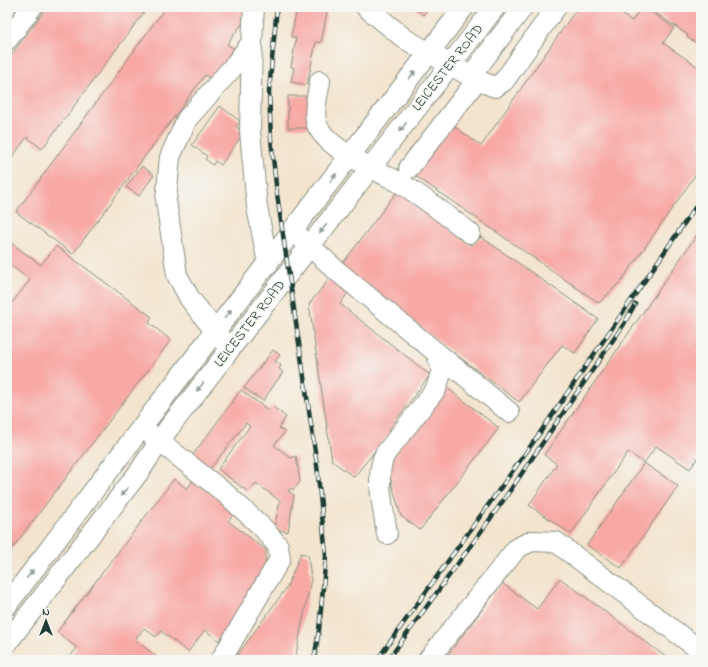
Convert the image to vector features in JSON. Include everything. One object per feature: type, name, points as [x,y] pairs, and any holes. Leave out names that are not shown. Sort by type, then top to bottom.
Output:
[{"type":"street","points":[[7,40],[32,7]]},
{"type":"street","points":[[254,7],[250,131],[257,207],[268,264]]},
{"type":"street","points":[[366,7],[406,39],[474,78],[494,87],[499,85],[556,7]]},
{"type":"street","name":"LEICESTER ROAD","points":[[7,605],[464,7]]},
{"type":"street","name":"LEICESTER ROAD","points":[[7,643],[129,484],[160,441],[495,7]]},
{"type":"street","points":[[409,168],[523,7]]},
{"type":"street","points":[[230,350],[190,299],[177,275],[166,200],[170,157],[187,119],[233,67],[252,42]]},
{"type":"street","points":[[320,81],[316,107],[316,119],[318,128],[326,139],[371,169],[400,184],[470,233]]},
{"type":"street","points":[[293,232],[337,271],[509,412]]},
{"type":"street","points":[[387,534],[380,479],[380,463],[385,454],[436,389],[442,370],[436,352]]},
{"type":"street","points":[[141,428],[160,441],[187,465],[231,499],[263,528],[278,546],[280,559],[221,660]]},
{"type":"street","points":[[428,660],[517,548],[532,541],[556,542],[701,651]]},
{"type":"street","points":[[7,605],[24,619]]},
{"type":"building","points":[[47,7],[148,7],[42,149],[27,137],[7,164],[7,61]]},
{"type":"building","points":[[166,7],[239,7],[246,12],[242,18],[245,20],[227,44],[237,51],[215,82],[205,75],[73,254],[16,212]]},
{"type":"building","points":[[297,7],[328,7],[321,43],[316,42],[307,85],[291,82],[294,68],[291,67],[296,38],[291,37]]},
{"type":"building","points":[[413,7],[429,7],[423,15]]},
{"type":"building","points":[[578,7],[611,7],[632,21],[642,7],[644,7],[674,28],[663,43],[701,69],[701,167],[622,280],[599,303],[414,175],[450,123],[481,146]]},
{"type":"building","points":[[647,7],[701,7],[701,46],[687,37],[688,35]]},
{"type":"building","points":[[288,96],[309,96],[309,128],[288,128]]},
{"type":"building","points":[[220,106],[240,121],[236,127],[244,132],[221,165],[215,161],[213,165],[205,159],[207,156],[192,145]]},
{"type":"building","points":[[142,166],[154,175],[139,196],[126,187]]},
{"type":"building","points":[[398,190],[472,246],[481,237],[598,319],[575,353],[562,345],[519,402],[340,267]]},
{"type":"building","points":[[701,229],[701,347],[697,352],[701,355],[701,453],[690,469],[656,446],[644,463],[628,452],[571,534],[529,505],[557,464],[544,455]]},
{"type":"building","points":[[7,240],[41,265],[56,246],[152,317],[149,323],[171,340],[11,550],[7,547],[7,309],[30,280],[7,263]]},
{"type":"building","points":[[331,277],[350,290],[340,304],[430,375],[389,429],[391,431],[354,477],[332,461],[309,304]]},
{"type":"building","points":[[273,350],[280,355],[275,361],[281,365],[279,369],[283,372],[263,401],[244,388]]},
{"type":"building","points":[[446,387],[499,428],[420,530],[401,516],[386,464]]},
{"type":"building","points":[[241,390],[268,410],[272,406],[286,417],[279,428],[285,432],[274,445],[291,458],[296,456],[300,482],[293,490],[291,488],[288,491],[294,495],[288,532],[274,529],[280,501],[256,483],[248,492],[218,469],[250,426],[246,423],[210,469],[192,456]]},
{"type":"building","points":[[644,463],[678,486],[621,568],[587,545]]},
{"type":"building","points":[[174,479],[187,489],[194,479],[235,512],[228,521],[266,550],[264,582],[219,641],[205,630],[188,652],[161,631],[156,637],[144,628],[135,640],[161,660],[67,660],[77,648],[57,632]]},
{"type":"building","points":[[301,553],[308,555],[311,579],[295,660],[234,660],[287,587]]},
{"type":"building","points":[[560,578],[670,660],[444,660],[502,583],[537,609]]},
{"type":"railway","points":[[277,7],[269,91],[271,139],[277,194],[317,465],[326,556],[319,630],[314,660]]},
{"type":"railway","points":[[377,660],[537,437],[701,199]]},
{"type":"railway","points":[[388,660],[498,508],[624,324],[635,304]]}]
